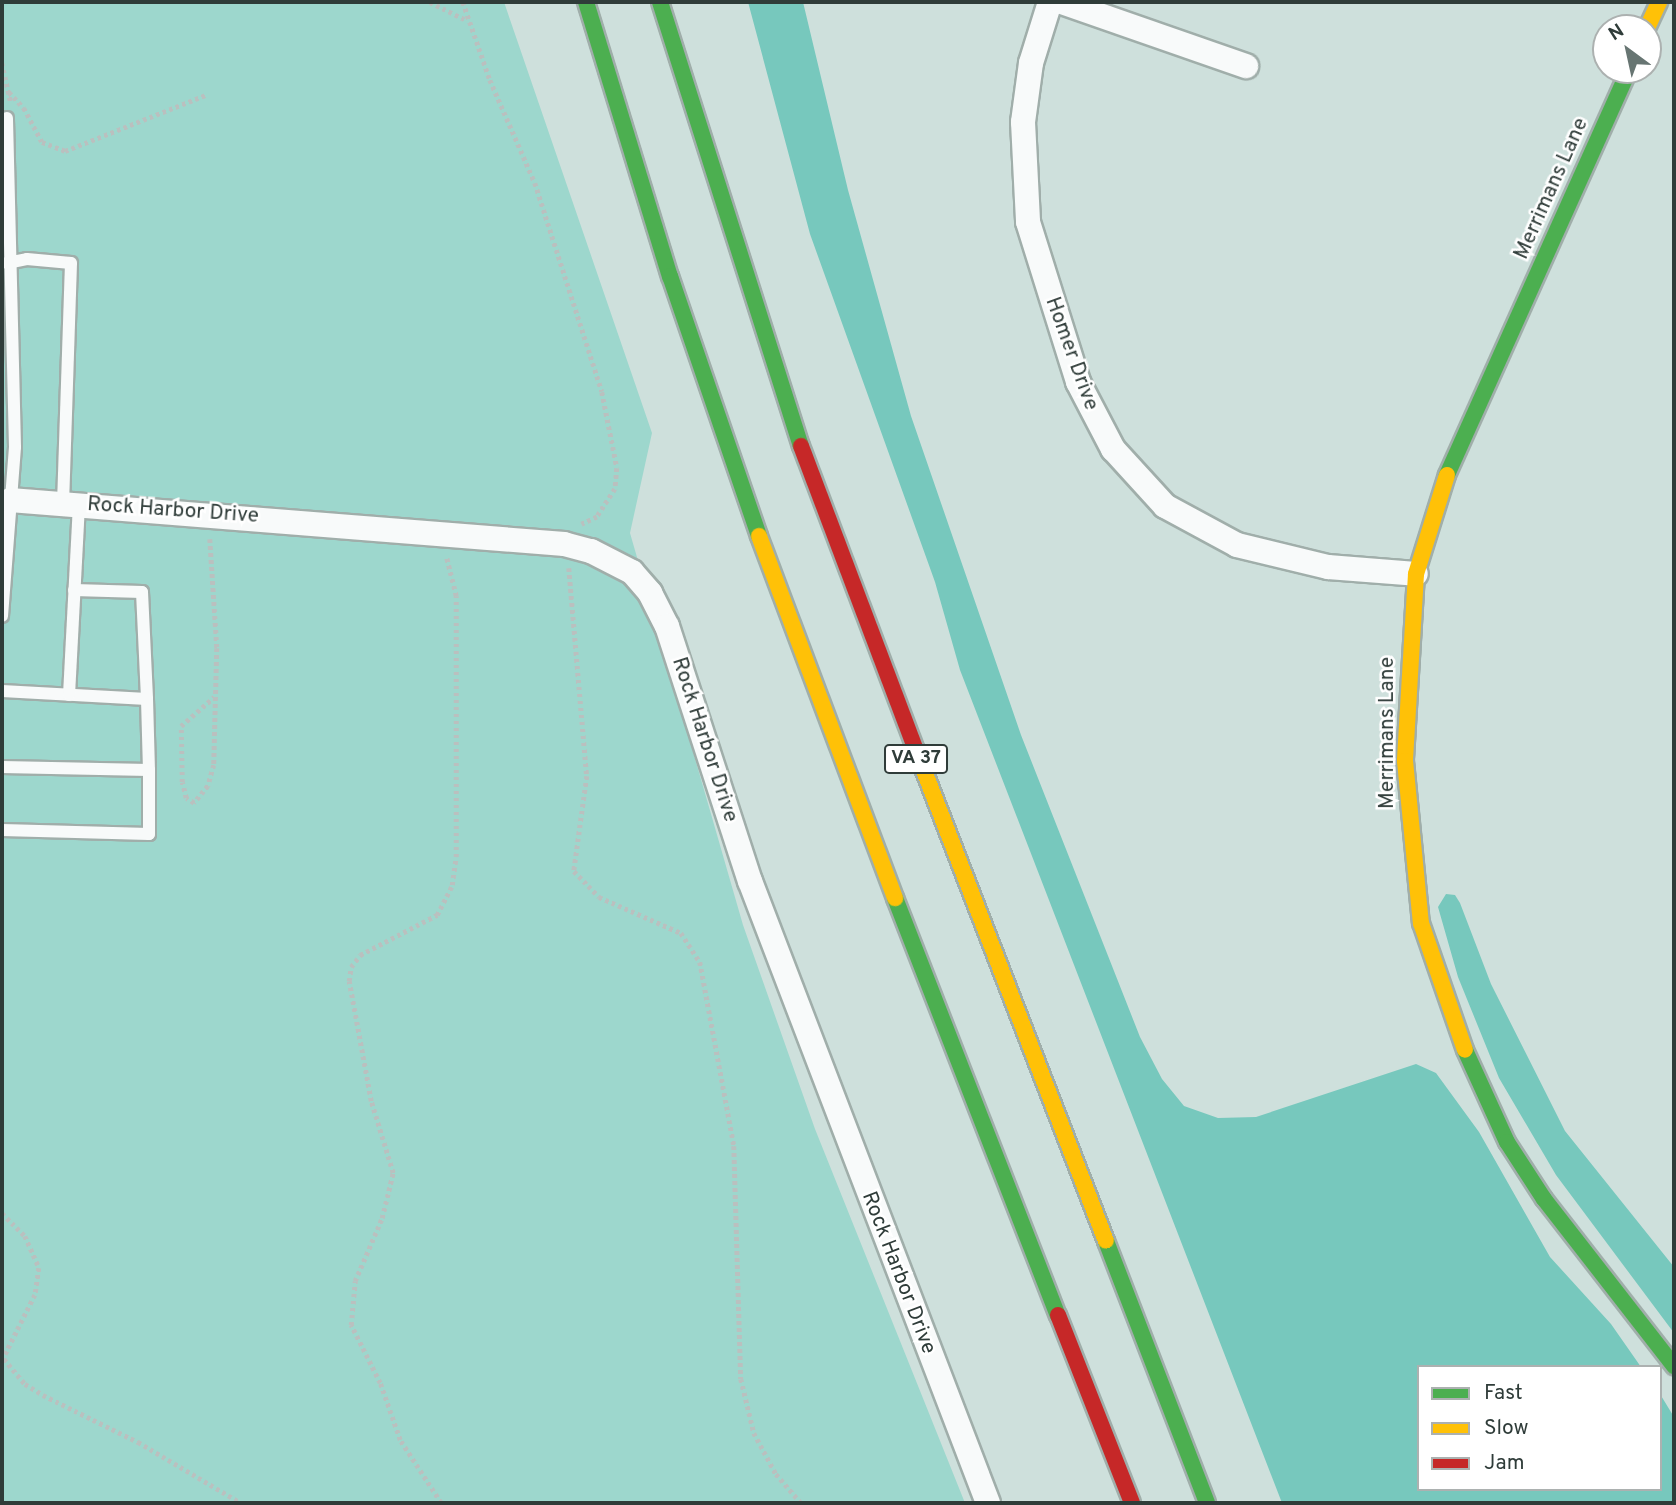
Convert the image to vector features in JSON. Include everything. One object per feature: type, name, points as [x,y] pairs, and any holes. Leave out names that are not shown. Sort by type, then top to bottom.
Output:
[{"type":"main road","points":[[586,2],[674,289],[796,644],[1132,1503]]},
{"type":"main road","name":"VA 37","points":[[660,2],[750,295],[825,518],[1207,1503]]},
{"type":"main road","name":"Merrimans Lane","points":[[1623,84],[1449,469],[1416,574],[1407,668],[1405,761],[1409,830],[1430,957],[1471,1069],[1507,1142],[1544,1199],[1674,1366]]},
{"type":"street","name":"Homer Drive","points":[[1050,2],[1031,63],[1023,122],[1028,222],[1078,382],[1114,449],[1165,506],[1237,545],[1328,567],[1416,574]]},
{"type":"street","points":[[1062,2],[1246,66]]},
{"type":"street","name":"Rock Harbor Drive","points":[[10,500],[436,531],[564,544],[591,551],[632,572],[667,626],[800,1019],[988,1503]]},
{"type":"lane","points":[[2,616],[10,500],[7,118]]},
{"type":"lane","points":[[7,263],[27,259],[71,263],[71,504],[74,590],[69,695]]},
{"type":"lane","points":[[2,830],[149,834],[142,592],[74,590]]},
{"type":"lane","points":[[2,691],[147,699]]},
{"type":"lane","points":[[2,767],[149,770]]},
{"type":"path","points":[[430,2],[467,20]]},
{"type":"path","points":[[463,2],[467,20],[557,248],[602,391],[614,445],[615,489],[608,504],[586,523],[559,524],[573,592],[587,776],[586,810],[575,850],[574,871],[598,897],[681,933],[700,962],[734,1146],[741,1379],[763,1451],[801,1503]]},
{"type":"path","points":[[6,90],[24,108],[42,142],[56,150],[205,95]]},
{"type":"path","points":[[208,513],[216,648],[214,765],[208,786],[194,803],[186,798],[182,782],[181,726],[214,698]]},
{"type":"path","points":[[436,531],[456,596],[456,858],[452,885],[437,915],[374,947],[351,967],[352,1007],[370,1101],[393,1173],[382,1218],[355,1281],[350,1313],[354,1337],[380,1382],[400,1440],[441,1503]]},
{"type":"path","points":[[2,1213],[25,1236],[39,1268],[35,1295],[12,1334],[3,1360],[25,1384],[43,1395],[138,1442],[241,1503]]},
{"type":"green space","points":[[2,2],[504,2],[652,433],[630,533],[743,925],[815,1129],[965,1503],[2,1503]]},
{"type":"shaded area","points":[[748,2],[803,2],[848,190],[911,416],[1021,735],[1140,1037],[1162,1079],[1184,1106],[1218,1118],[1256,1117],[1416,1064],[1436,1073],[1479,1132],[1550,1257],[1611,1324],[1640,1365],[1417,1365],[1417,1491],[1662,1491],[1662,1397],[1674,1417],[1674,1503],[1282,1503],[960,670],[935,582],[810,234]]},
{"type":"shaded area","points":[[1446,894],[1455,895],[1460,903],[1491,984],[1565,1131],[1674,1267],[1674,1333],[1556,1175],[1499,1078],[1458,977],[1438,907]]},
{"type":"traffic: fast","points":[[586,2],[670,276],[759,536]]},
{"type":"traffic: fast","points":[[660,2],[801,446]]},
{"type":"traffic: fast","points":[[1447,475],[1623,84]]},
{"type":"traffic: fast","points":[[895,898],[1058,1315]]},
{"type":"traffic: fast","points":[[1465,1050],[1507,1142],[1544,1199],[1674,1366]]},
{"type":"traffic: fast","points":[[1106,1241],[1207,1503]]},
{"type":"traffic: slow","points":[[1653,14],[1659,2]]},
{"type":"traffic: slow","points":[[1447,475],[1416,574],[1405,761],[1421,923],[1465,1050]]},
{"type":"traffic: slow","points":[[759,536],[895,898]]},
{"type":"traffic: slow","points":[[916,750],[1106,1241]]},
{"type":"traffic: jam","points":[[801,446],[916,750]]},
{"type":"traffic: jam","points":[[1058,1315],[1132,1503]]}]
